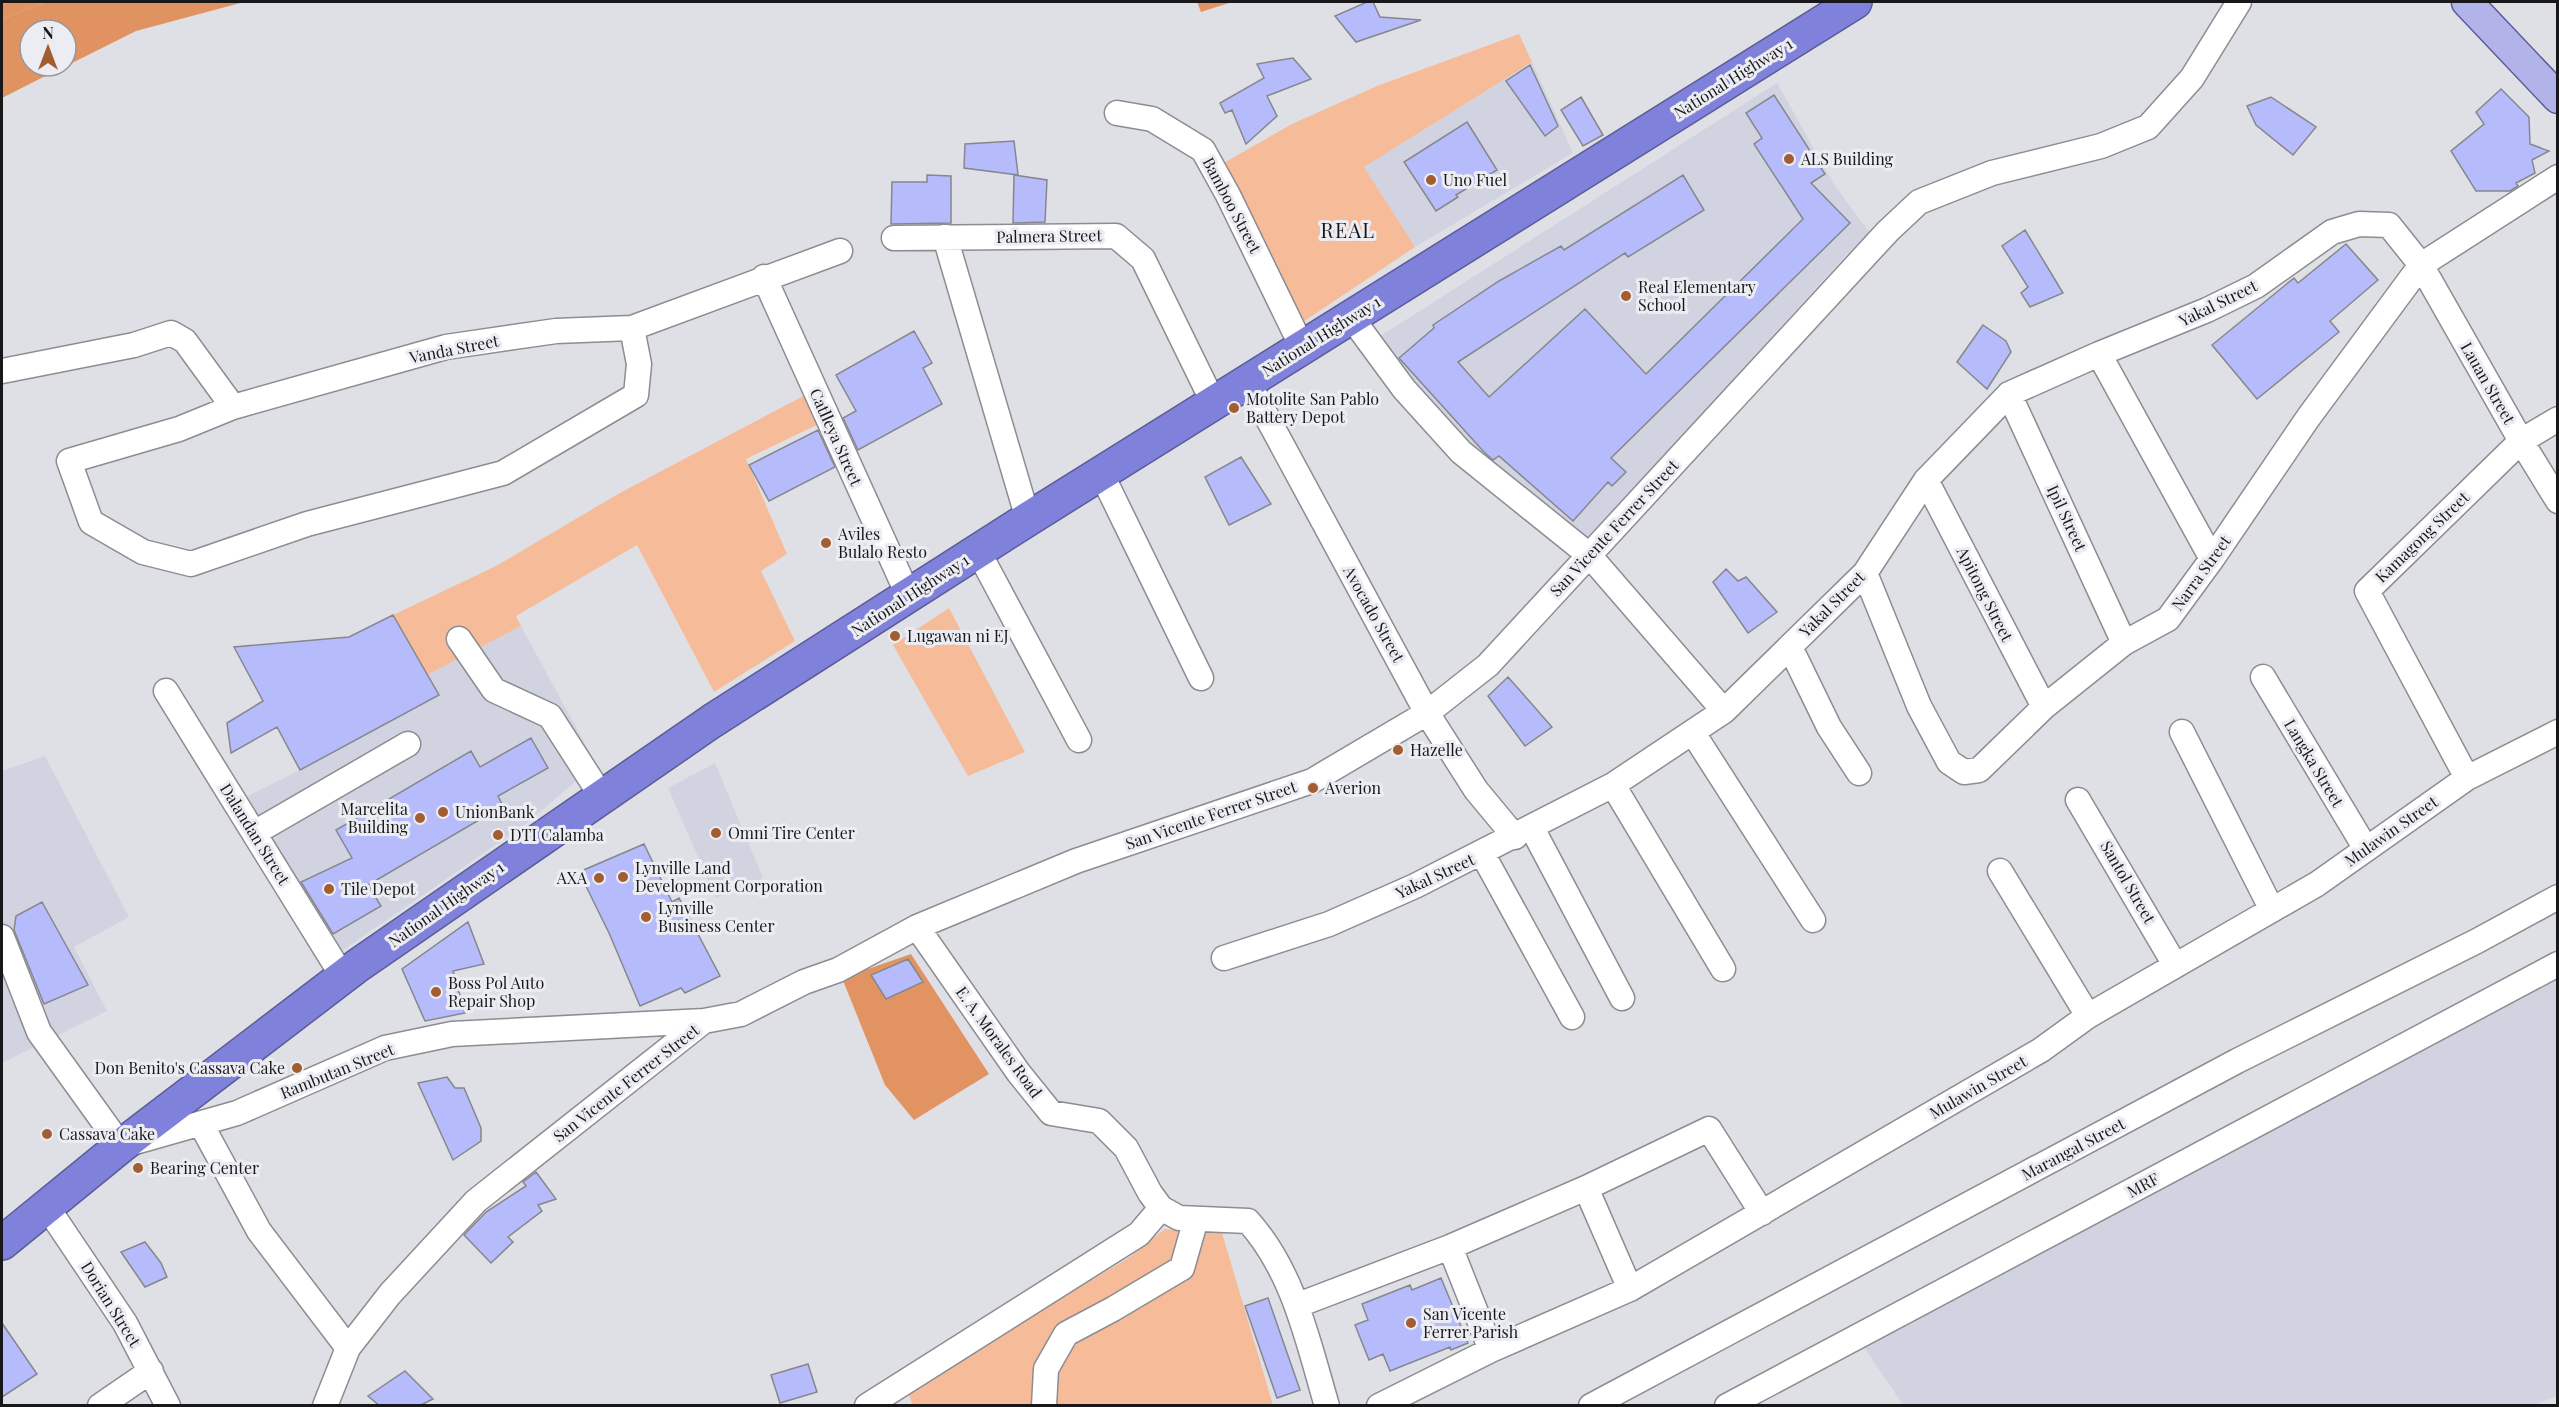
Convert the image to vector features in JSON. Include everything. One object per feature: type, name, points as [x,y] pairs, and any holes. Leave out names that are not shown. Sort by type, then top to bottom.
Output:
[{"type":"highway","name":"National Highway 1","points":[[2,1243],[121,1146],[343,977],[712,721],[1028,519],[1102,475],[1213,402],[1855,2]]},
{"type":"main road","points":[[2468,2],[2558,98]]},
{"type":"street","name":"San Vicente Ferrer Street","points":[[325,1406],[348,1348],[390,1294],[476,1201],[704,1021],[741,1014],[804,982],[838,970],[917,927],[1076,861],[1312,781],[1427,713],[1488,665],[1888,231],[1919,202],[1992,173],[2101,146],[2148,127],[2192,78],[2239,2]]},
{"type":"street","name":"Bamboo Street","points":[[1117,113],[1152,119],[1203,150],[1228,195],[1302,347]]},
{"type":"street","name":"Narra Street","points":[[1865,573],[1919,706],[1949,762],[1964,772],[1979,770],[2044,707],[2124,643],[2168,619],[2212,559],[2308,418],[2421,265],[2558,177]]},
{"type":"street","name":"Yakal Street","points":[[1224,958],[1329,924],[1415,886],[1524,833],[1613,785],[1725,711],[1865,573],[1926,480],[2009,394],[2207,310],[2246,291],[2332,232],[2360,224],[2389,225],[2421,265]]},
{"type":"street","name":"Palmera Street","points":[[894,238],[1116,236],[1143,259],[1213,402]]},
{"type":"street","points":[[945,237],[1028,519]]},
{"type":"street","name":"Vanda Street","points":[[632,328],[639,363],[636,395],[503,473],[307,524],[191,564],[143,552],[91,522],[69,461],[179,429],[232,407],[446,347],[556,332],[632,328],[764,277],[840,251]]},
{"type":"street","name":"Lauan Street","points":[[2421,265],[2521,441],[2558,501]]},
{"type":"street","name":"Catlleya Street","points":[[764,277],[909,597]]},
{"type":"street","points":[[1351,317],[1404,389],[1461,452],[1589,555],[1725,711]]},
{"type":"street","points":[[2,371],[134,345],[171,333],[185,341],[232,407]]},
{"type":"street","points":[[2099,354],[2212,559]]},
{"type":"street","name":"Avocado Street","points":[[1248,382],[1427,713],[1476,790],[1524,833],[1622,998]]},
{"type":"street","name":"Ipil Street","points":[[2009,394],[2124,643]]},
{"type":"street","name":"Kamagong Street","points":[[2468,778],[2367,591],[2521,441],[2558,419]]},
{"type":"street","points":[[1102,475],[1201,678]]},
{"type":"street","name":"Apitong Street","points":[[1926,480],[2044,707]]},
{"type":"street","points":[[978,551],[1079,740]]},
{"type":"street","points":[[459,639],[494,690],[550,716],[602,797]]},
{"type":"street","points":[[1790,647],[1829,727],[1858,773]]},
{"type":"street","name":"Langka Street","points":[[2263,676],[2366,849]]},
{"type":"street","name":"Dalandan Street","points":[[166,691],[343,977]]},
{"type":"street","points":[[2182,732],[2272,910]]},
{"type":"street","name":"Mulawin Street","points":[[1379,1406],[1491,1350],[1630,1289],[2041,1050],[2088,1016],[2317,884],[2468,778],[2558,732]]},
{"type":"street","points":[[1693,733],[1813,920]]},
{"type":"street","points":[[254,833],[408,744]]},
{"type":"street","points":[[1613,785],[1723,969]]},
{"type":"street","name":"Santol Street","points":[[2078,800],[2175,965]]},
{"type":"street","points":[[1482,853],[1572,1017]]},
{"type":"street","points":[[2000,871],[2088,1016]]},
{"type":"street","name":"Marangal Street","points":[[1591,1406],[2236,1061],[2477,941],[2558,897]]},
{"type":"street","name":"E. A. Morales Road","points":[[917,927],[1018,1072],[1051,1113],[1099,1121],[1126,1148],[1150,1193],[1161,1208]]},
{"type":"street","points":[[2,936],[39,1032],[121,1146]]},
{"type":"street","name":"MRF","points":[[1727,1406],[2558,964]]},
{"type":"street","name":"Rambutan Street","points":[[121,1146],[237,1113],[385,1048],[452,1034],[704,1021]]},
{"type":"street","points":[[201,1124],[259,1231],[348,1348]]},
{"type":"street","points":[[1298,1305],[1450,1247],[1586,1188],[1709,1129],[1762,1213]]},
{"type":"street","points":[[1586,1188],[1630,1289]]},
{"type":"street","name":"Dorian Street","points":[[48,1207],[97,1279],[151,1371],[168,1406]]},
{"type":"street","points":[[868,1405],[1139,1234],[1161,1208],[1179,1218],[1248,1221],[1266,1241],[1298,1305],[1327,1406]]},
{"type":"street","points":[[1044,1406],[1046,1369],[1066,1334],[1113,1310],[1182,1268],[1196,1219]]},
{"type":"street","points":[[1450,1247],[1491,1350]]},
{"type":"street","points":[[100,1406],[151,1371]]},
{"type":"shaded area","points":[[2,2],[46,2],[2,19]]},
{"type":"shaded area","points":[[46,2],[244,2],[136,31],[78,60],[78,18],[18,18],[18,78],[41,78],[2,98],[2,19]]},
{"type":"shaded area","points":[[1197,2],[1232,2],[1201,12]]},
{"type":"shaded area","points":[[1519,34],[1532,62],[1364,167],[1415,247],[1300,324],[1222,164],[1292,124],[1377,86]]},
{"type":"shaded area","points":[[1532,62],[1573,153],[1415,247],[1363,167]]},
{"type":"shaded area","name":"Real Elementary School","points":[[1777,83],[1835,186],[1870,233],[1846,255],[1586,541],[1457,432],[1379,337]]},
{"type":"shaded area","points":[[809,393],[823,422],[746,459],[787,554],[761,571],[795,641],[714,692],[637,545],[516,616],[521,626],[427,675],[393,615],[496,566],[618,494]]},
{"type":"shaded area","points":[[949,608],[1025,752],[968,776],[893,645]]},
{"type":"shaded area","points":[[521,626],[596,764],[526,824],[320,966],[226,807],[300,770],[427,675]]},
{"type":"shaded area","points":[[45,756],[129,917],[74,947],[107,1011],[2,1063],[2,771]]},
{"type":"shaded area","name":"Omni Tire Center","points":[[715,763],[763,878],[716,898],[668,788]]},
{"type":"shaded area","points":[[911,954],[989,1074],[914,1120],[885,1085],[842,978]]},
{"type":"shaded area","points":[[2557,971],[2557,1396],[2532,1406],[1903,1405],[1862,1344]]},
{"type":"shaded area","points":[[1165,1229],[1222,1233],[1273,1405],[913,1406],[907,1390],[1130,1257]]},
{"type":"building","points":[[1367,2],[1373,2],[1380,17],[1421,20],[1356,42],[1335,16]]},
{"type":"building","points":[[1293,58],[1311,79],[1267,96],[1277,116],[1246,144],[1232,110],[1225,113],[1220,103],[1264,78],[1257,64]]},
{"type":"building","points":[[1530,65],[1558,126],[1545,136],[1506,81]]},
{"type":"building","points":[[2501,89],[2529,117],[2530,144],[2549,151],[2532,160],[2535,173],[2516,183],[2518,186],[2510,191],[2476,191],[2451,151],[2484,124],[2476,112]]},
{"type":"building","points":[[1774,95],[1825,174],[1811,183],[1850,223],[1611,458],[1626,472],[1612,486],[1608,482],[1573,521],[1499,456],[1493,460],[1484,452],[1399,358],[1434,328],[1433,325],[1499,281],[1561,246],[1564,250],[1683,175],[1704,210],[1628,257],[1625,253],[1458,362],[1489,397],[1585,309],[1646,374],[1803,219],[1754,144],[1762,138],[1746,113]]},
{"type":"building","points":[[1581,97],[1603,135],[1583,146],[1561,110]]},
{"type":"building","points":[[2271,97],[2316,127],[2293,155],[2256,125],[2247,106]]},
{"type":"building","points":[[1467,122],[1497,170],[1456,195],[1458,197],[1436,211],[1404,162]]},
{"type":"building","points":[[1014,141],[1018,175],[964,168],[965,144]]},
{"type":"building","points":[[927,175],[951,176],[951,223],[891,224],[892,182],[927,182]]},
{"type":"building","points":[[1014,175],[1047,180],[1045,222],[1013,223]]},
{"type":"building","points":[[2025,230],[2063,293],[2030,307],[2021,293],[2028,287],[2002,246]]},
{"type":"building","points":[[2346,244],[2378,280],[2330,321],[2339,332],[2257,399],[2212,345],[2294,278],[2298,283]]},
{"type":"building","points":[[1983,325],[2006,341],[2011,352],[1987,389],[1957,362]]},
{"type":"building","points":[[914,331],[932,363],[923,368],[942,404],[858,450],[843,418],[856,411],[836,375]]},
{"type":"building","points":[[818,430],[835,467],[769,501],[749,465]]},
{"type":"building","points":[[1241,457],[1271,504],[1229,525],[1205,477]]},
{"type":"building","points":[[1726,569],[1738,581],[1746,577],[1777,612],[1748,633],[1713,582]]},
{"type":"building","points":[[393,615],[439,695],[300,770],[277,727],[231,753],[227,723],[263,701],[234,647],[349,637]]},
{"type":"building","points":[[1508,677],[1552,727],[1525,746],[1488,696]]},
{"type":"building","name":"Marcelita Building","points":[[531,738],[548,768],[498,796],[503,806],[368,885],[381,906],[333,934],[301,882],[352,858],[336,830],[471,751],[480,767]]},
{"type":"building","name":"Lynville Business Center","points":[[644,844],[672,902],[679,898],[720,976],[685,993],[681,988],[640,1006],[609,933],[579,872]]},
{"type":"building","points":[[42,902],[88,985],[44,1004],[14,930],[16,916]]},
{"type":"building","name":"Boss Pol Auto Repair Shop","points":[[468,922],[484,964],[453,971],[465,1013],[425,1021],[402,969]]},
{"type":"building","points":[[908,959],[923,982],[886,999],[871,975]]},
{"type":"building","points":[[447,1077],[455,1088],[464,1088],[481,1128],[481,1141],[453,1160],[418,1083]]},
{"type":"building","points":[[536,1172],[556,1199],[538,1205],[542,1211],[508,1237],[513,1242],[491,1263],[464,1235],[486,1212],[526,1186],[523,1182]]},
{"type":"building","points":[[145,1242],[161,1263],[167,1277],[145,1287],[121,1252]]},
{"type":"building","name":"San Vicente Ferrer Parish","points":[[1441,1278],[1468,1343],[1451,1350],[1450,1347],[1390,1371],[1383,1354],[1369,1360],[1355,1325],[1368,1320],[1362,1304],[1410,1285],[1412,1290]]},
{"type":"building","points":[[1268,1298],[1300,1390],[1277,1398],[1245,1306]]},
{"type":"building","points":[[2,1323],[37,1374],[2,1397]]},
{"type":"building","points":[[808,1364],[817,1392],[780,1403],[771,1375]]},
{"type":"building","points":[[405,1371],[433,1399],[419,1406],[380,1406],[368,1396]]},
{"type":"place","name":"ALS Building","points":[[1789,159]]},
{"type":"place","name":"Uno Fuel","points":[[1431,180]]},
{"type":"place","name":"Real Elementary School","points":[[1626,296]]},
{"type":"place","name":"Motolite San Pablo Battery Depot","points":[[1234,408]]},
{"type":"place","name":"Aviles Bulalo Resto","points":[[826,543]]},
{"type":"place","name":"Lugawan ni EJ","points":[[895,636]]},
{"type":"place","name":"Hazelle","points":[[1398,750]]},
{"type":"place","name":"Averion","points":[[1313,788]]},
{"type":"place","name":"UnionBank","points":[[443,812]]},
{"type":"place","name":"Marcelita Building","points":[[420,818]]},
{"type":"place","name":"Omni Tire Center","points":[[716,833]]},
{"type":"place","name":"DTI Calamba","points":[[498,835]]},
{"type":"place","name":"Lynville Land Development Corporation","points":[[623,877]]},
{"type":"place","name":"AXA","points":[[599,878]]},
{"type":"place","name":"Tile Depot","points":[[329,889]]},
{"type":"place","name":"Lynville Business Center","points":[[646,917]]},
{"type":"place","name":"Boss Pol Auto Repair Shop","points":[[436,992]]},
{"type":"place","name":"Don Benito's Cassava Cake","points":[[297,1068]]},
{"type":"place","name":"Cassava Cake","points":[[47,1134]]},
{"type":"place","name":"Bearing Center","points":[[138,1168]]},
{"type":"place","name":"San Vicente Ferrer Parish","points":[[1411,1323]]},
{"type":"district","name":"REAL","points":[[1348,231]]}]
